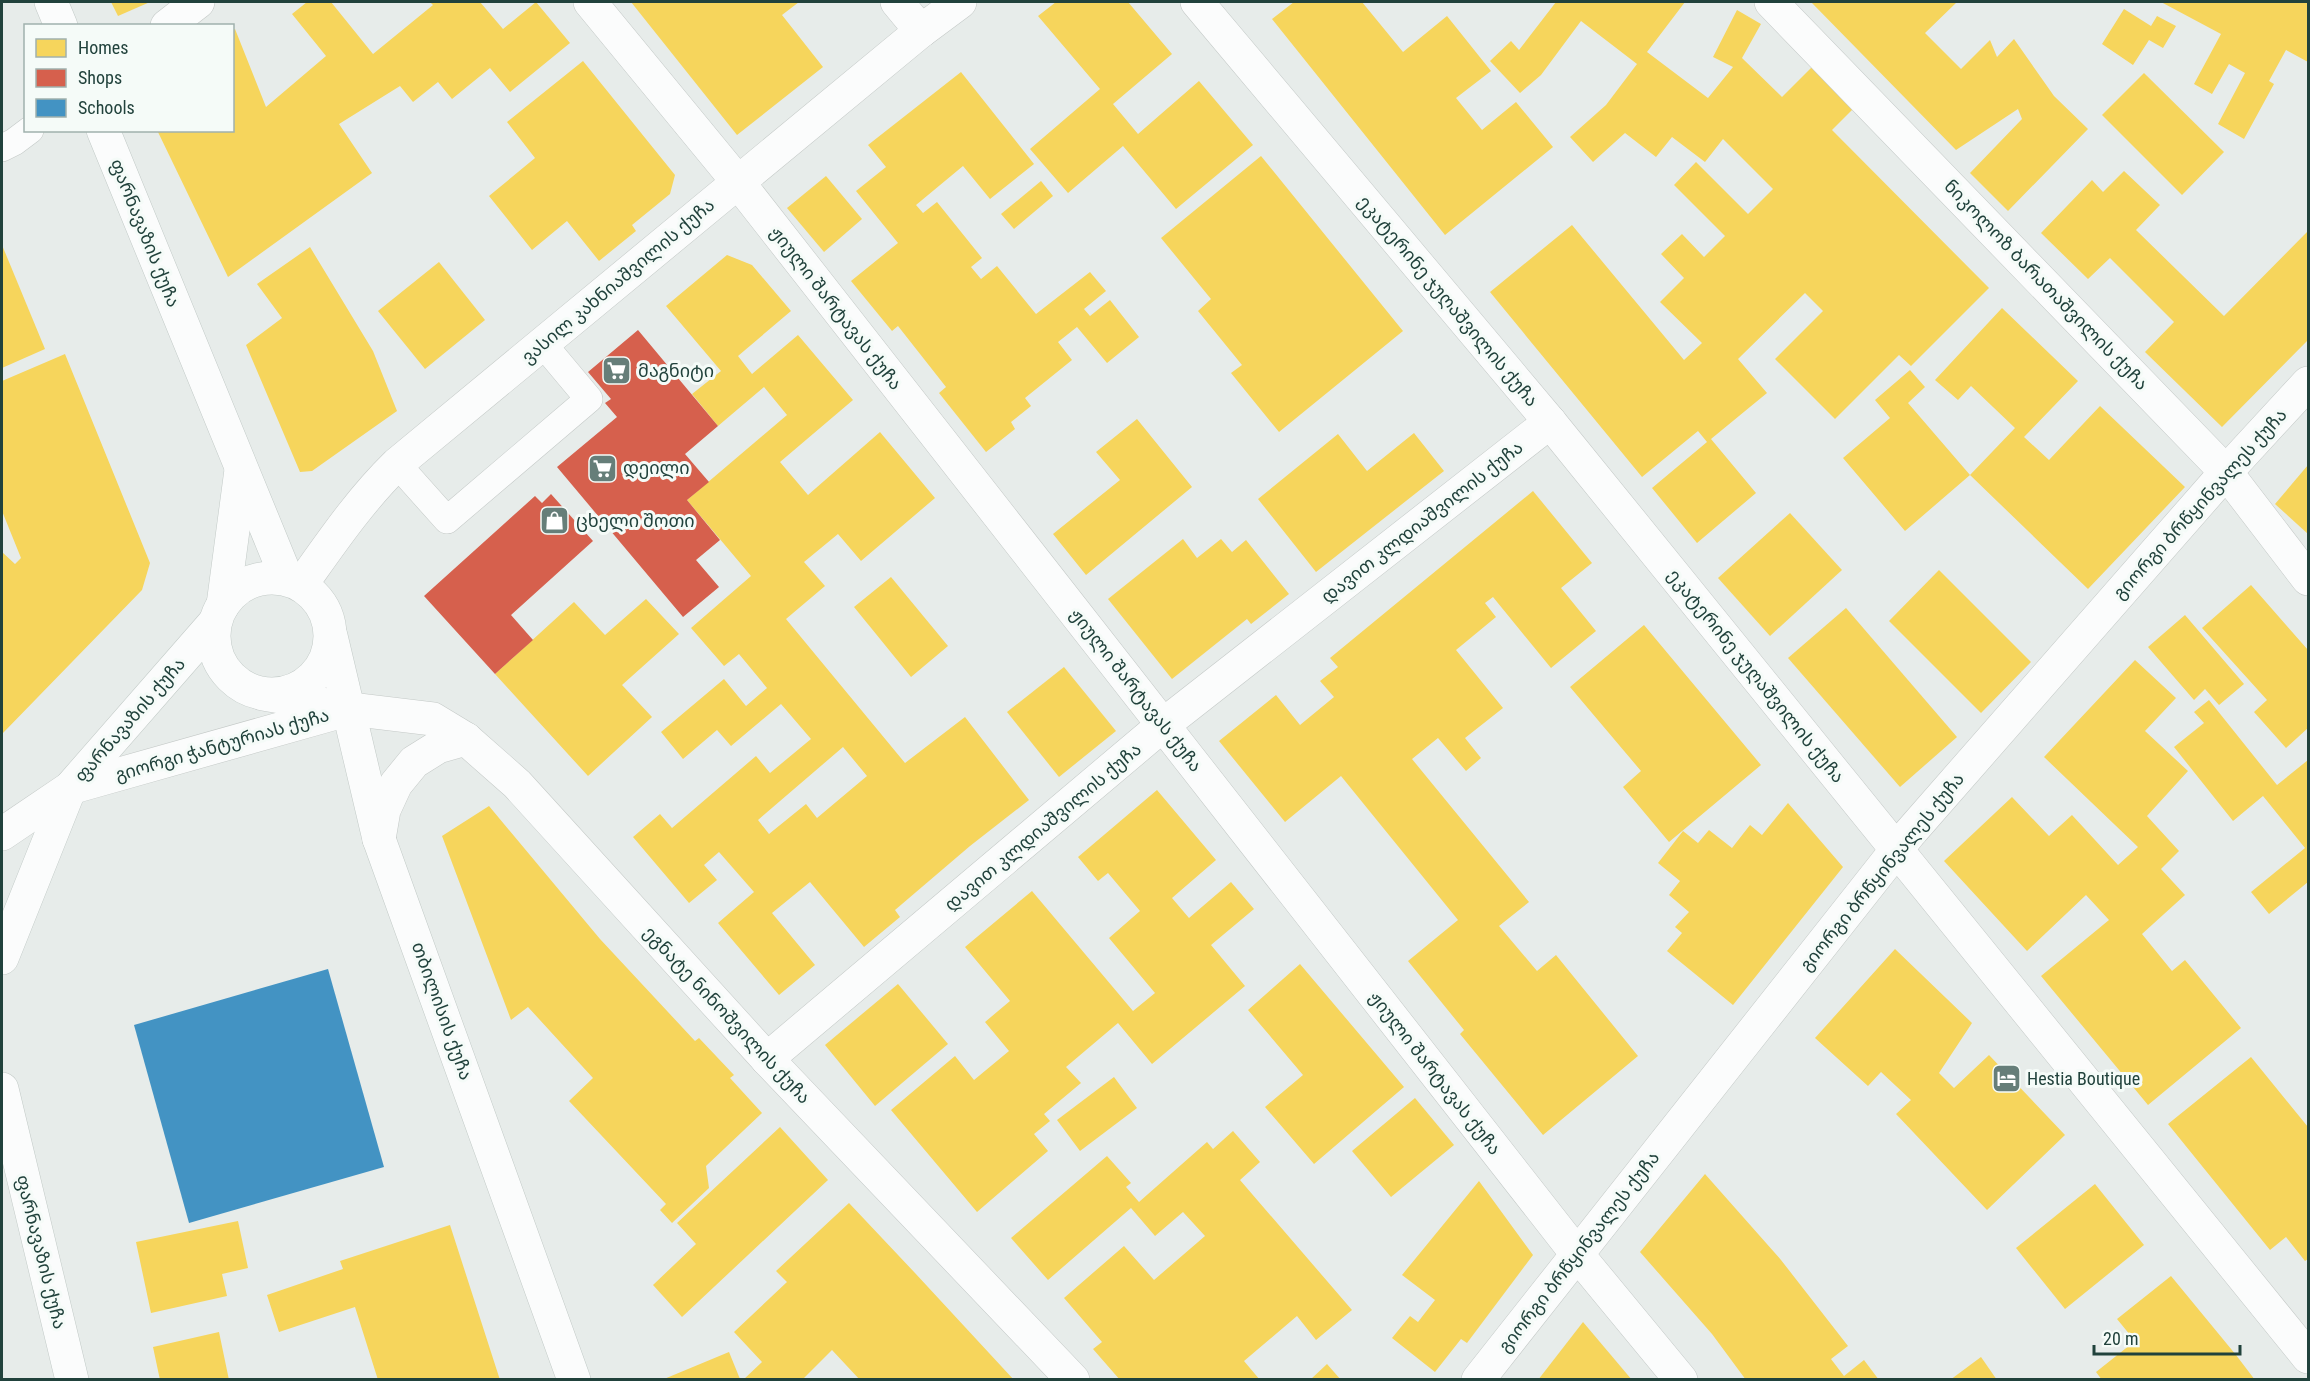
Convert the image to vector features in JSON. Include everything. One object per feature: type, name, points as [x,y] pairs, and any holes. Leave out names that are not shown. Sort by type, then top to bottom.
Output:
[{"type":"street","points":[[51,2],[60,24]]},
{"type":"street","points":[[170,24],[198,2]]},
{"type":"street","name":"ჟიული შარტავას ქუჩა","points":[[590,2],[738,182],[1577,1254],[1681,1380]]},
{"type":"street","points":[[897,2],[921,31]]},
{"type":"street","name":"ვასილ კახნიაშვილის ქუჩა","points":[[294,582],[381,480],[398,464],[921,31],[960,2]]},
{"type":"street","name":"ეკატერინე ჯუღაშვილის ქუჩა","points":[[1197,2],[1550,422],[2308,1357]]},
{"type":"street","name":"ნიკოლოზ ბარათაშვილის ქუჩა","points":[[1771,2],[2226,472],[2308,579]]},
{"type":"street","name":"ფარნავაზის ქუჩა","points":[[104,132],[241,468],[294,582]]},
{"type":"street","name":"გიორგი ბრწყინვალეს ქუჩა","points":[[1479,1380],[1897,850],[2226,472],[2308,383]]},
{"type":"street","name":"დავით კლდიაშვილის ქუჩა","points":[[766,1059],[1163,726],[1550,422]]},
{"type":"street","name":"ფარნავაზის ქუჩა","points":[[2,958],[70,788],[219,614],[241,468]]},
{"type":"street","points":[[268,578],[294,582],[315,596],[327,614],[331,636],[328,656],[317,674],[310,680],[283,694],[263,694],[245,688],[230,676],[219,660],[214,642],[219,614],[235,591],[250,581],[268,578]]},
{"type":"street","name":"თბილისის ქუჩა","points":[[331,636],[379,839],[574,1380]]},
{"type":"street","name":"ეგნატე ნინოშვილის ქუჩა","points":[[263,694],[350,709],[433,719],[466,739],[516,784],[766,1059],[1073,1380]]},
{"type":"street","name":"გიორგი ჭანტურიას ქუჩა","points":[[2,834],[70,788],[350,709]]},
{"type":"street","points":[[379,839],[384,810],[396,784],[414,762],[438,747],[466,739]]},
{"type":"street","name":"ფარნავაზის ქუჩა","points":[[2,1089],[72,1380]]},
{"type":"lane","points":[[2,148],[27,132]]},
{"type":"lane","points":[[398,464],[447,520],[589,399],[543,344]]},
{"type":"building: Homes","points":[[111,2],[150,2],[118,16]]},
{"type":"building: Homes","points":[[307,2],[331,2],[373,54],[433,5],[430,2],[480,2],[503,29],[536,2],[570,43],[510,92],[490,68],[452,99],[438,82],[413,102],[400,86],[339,124],[372,173],[228,277],[158,132],[234,132],[235,29],[266,107],[326,56],[292,14]]},
{"type":"building: Homes","points":[[631,2],[799,2],[782,15],[823,67],[737,135]]},
{"type":"building: Homes","points":[[1056,2],[1128,2],[1172,54],[1113,104],[1138,134],[1199,81],[1253,145],[1176,209],[1123,146],[1068,193],[1030,149],[1100,89],[1038,16]]},
{"type":"building: Homes","points":[[1294,2],[1362,2],[1403,52],[1447,16],[1491,71],[1456,98],[1482,130],[1516,102],[1553,147],[1445,235],[1272,19]]},
{"type":"building: Homes","points":[[1556,2],[1685,2],[1647,52],[1708,98],[1733,67],[1713,57],[1737,10],[1761,24],[1742,58],[1782,97],[1812,67],[1853,109],[1832,130],[1989,288],[1911,366],[1899,355],[1835,419],[1775,359],[1823,311],[1805,293],[1738,359],[1767,393],[1711,439],[1756,493],[1697,543],[1652,488],[1707,442],[1698,431],[1642,477],[1490,292],[1572,225],[1684,360],[1702,343],[1660,302],[1684,278],[1661,254],[1682,234],[1704,257],[1725,236],[1674,185],[1696,162],[1748,214],[1773,189],[1723,139],[1705,162],[1672,137],[1656,157],[1625,133],[1593,162],[1570,137],[1606,105],[1637,64],[1581,21],[1541,75],[1520,93],[1490,61],[1511,41],[1519,50]]},
{"type":"building: Homes","points":[[1811,2],[1957,2],[1925,33],[1961,69],[1990,40],[1997,57],[2014,39],[2054,96],[2088,129],[2008,211],[1970,173],[2022,119],[2018,109],[1956,150]]},
{"type":"building: Homes","points":[[2161,2],[2308,2],[2308,62],[2286,50],[2269,81],[2274,84],[2244,139],[2218,124],[2245,73],[2229,64],[2212,94],[2194,84],[2221,34]]},
{"type":"building: Homes","points":[[2124,9],[2151,26],[2157,16],[2176,26],[2163,48],[2149,40],[2133,65],[2102,44]]},
{"type":"building: Homes","points":[[583,61],[675,175],[670,194],[632,225],[636,231],[599,261],[567,221],[532,250],[489,196],[535,158],[507,122]]},
{"type":"building: Homes","points":[[961,72],[1034,164],[990,199],[963,166],[916,205],[923,213],[937,202],[982,258],[971,267],[981,279],[997,266],[1036,314],[1090,272],[1106,291],[1084,309],[1090,316],[1110,300],[1139,337],[1107,363],[1077,327],[1058,342],[1072,360],[1025,398],[1031,406],[1011,422],[1015,429],[986,452],[939,393],[946,387],[898,326],[892,331],[851,281],[898,243],[856,191],[886,167],[868,145]]},
{"type":"building: Homes","points":[[2144,73],[2224,152],[2182,195],[2102,115]]},
{"type":"building: Homes","points":[[1261,156],[1403,331],[1279,432],[1231,373],[1242,365],[1198,311],[1211,299],[1161,238]]},
{"type":"building: Homes","points":[[2124,171],[2160,205],[2136,230],[2224,316],[2308,231],[2308,340],[2222,427],[2145,352],[2174,322],[2110,258],[2088,279],[2041,233],[2092,180],[2103,192]]},
{"type":"building: Homes","points":[[826,176],[862,219],[824,252],[787,208]]},
{"type":"building: Homes","points":[[1041,181],[1053,196],[1014,229],[1001,214]]},
{"type":"building: Homes","points":[[2,245],[45,349],[2,368]]},
{"type":"building: Homes","points":[[310,247],[373,351],[397,411],[312,471],[300,472],[246,345],[282,318],[257,284]]},
{"type":"building: Homes","points":[[727,255],[752,265],[791,311],[738,356],[752,374],[798,335],[853,400],[780,462],[808,495],[880,432],[935,498],[861,561],[838,534],[804,562],[825,586],[786,619],[905,763],[965,717],[1029,800],[970,846],[895,910],[900,917],[864,947],[810,882],[772,913],[815,965],[779,995],[718,923],[754,892],[719,852],[704,865],[717,880],[689,903],[633,837],[660,814],[672,828],[756,756],[770,773],[811,739],[781,704],[731,746],[717,730],[683,759],[661,732],[724,679],[746,706],[767,688],[739,654],[724,666],[691,628],[751,576],[687,500],[787,415],[764,387],[718,426],[692,394],[721,371],[666,306]],"holes":[[[843,747],[867,776],[817,818],[806,804],[769,834],[758,820]]]},
{"type":"building: Homes","points":[[439,262],[485,320],[425,369],[378,311]]},
{"type":"building: Homes","points":[[2002,308],[2078,381],[2024,437],[2049,460],[2100,406],[2185,487],[2088,589],[1970,475],[2015,428],[1971,386],[1958,400],[1935,380]]},
{"type":"building: Homes","points":[[65,354],[150,563],[142,590],[2,734],[2,552],[15,564],[21,558],[2,511],[2,381]]},
{"type":"building: Homes","points":[[1910,370],[1925,387],[1908,403],[1970,475],[1905,531],[1843,458],[1890,418],[1875,400]]},
{"type":"building: Homes","points":[[1137,419],[1192,487],[1086,575],[1053,534],[1120,480],[1096,452]]},
{"type":"building: Homes","points":[[1414,433],[1444,471],[1316,572],[1258,499],[1338,434],[1367,471]]},
{"type":"building: Homes","points":[[2308,465],[2308,534],[2275,504]]},
{"type":"building: Homes","points":[[1533,491],[1592,563],[1561,588],[1596,631],[1551,668],[1493,597],[1485,603],[1496,617],[1456,650],[1503,708],[1465,738],[1481,758],[1466,771],[1438,738],[1412,759],[1529,902],[1499,926],[1537,971],[1556,955],[1638,1056],[1543,1135],[1460,1034],[1464,1030],[1408,961],[1458,920],[1341,776],[1285,822],[1219,741],[1276,695],[1300,725],[1334,697],[1320,681],[1338,667],[1330,658]]},
{"type":"building: Homes","points":[[1790,513],[1842,570],[1770,636],[1718,578]]},
{"type":"building: Homes","points":[[1183,539],[1197,558],[1221,539],[1232,552],[1246,540],[1289,594],[1251,624],[1247,619],[1172,679],[1108,599]]},
{"type":"building: Homes","points":[[1939,570],[2031,662],[1981,713],[1889,621]]},
{"type":"building: Homes","points":[[891,577],[948,646],[911,677],[854,607]]},
{"type":"building: Homes","points":[[2251,585],[2308,650],[2308,728],[2286,748],[2254,712],[2267,700],[2202,628]]},
{"type":"building: Homes","points":[[646,599],[679,634],[622,685],[652,717],[588,776],[495,674],[574,602],[605,635]]},
{"type":"building: Homes","points":[[1846,608],[1957,737],[1900,787],[1788,658]]},
{"type":"building: Homes","points":[[2185,615],[2244,684],[2219,705],[2205,689],[2194,700],[2148,647]]},
{"type":"building: Homes","points":[[1644,625],[1761,765],[1669,842],[1623,787],[1641,771],[1570,687]]},
{"type":"building: Homes","points":[[2135,660],[2176,698],[2145,731],[2188,771],[2147,816],[2179,851],[2161,869],[2185,895],[2142,934],[2172,971],[2185,960],[2241,1028],[2148,1105],[2041,976],[2109,920],[2086,895],[2027,951],[1944,861],[2012,797],[2049,836],[2072,815],[2118,865],[2138,847],[2044,757]]},
{"type":"building: Homes","points":[[1064,667],[1116,731],[1059,777],[1007,712]]},
{"type":"building: Homes","points":[[2209,700],[2277,785],[2308,760],[2308,882],[2269,914],[2251,892],[2305,848],[2263,796],[2233,821],[2174,747],[2204,723],[2194,712]]},
{"type":"building: Homes","points":[[1157,790],[1216,860],[1172,898],[1189,918],[1231,882],[1254,909],[1211,945],[1245,986],[1152,1064],[1118,1023],[1066,1067],[1081,1083],[1044,1114],[1050,1121],[1034,1134],[1048,1151],[977,1212],[891,1110],[955,1056],[974,1080],[1009,1051],[985,1022],[1010,1001],[965,947],[1032,891],[1133,1011],[1155,993],[1109,938],[1140,911],[1108,873],[1098,881],[1078,857]]},
{"type":"building: Homes","points":[[1788,803],[1843,867],[1733,1005],[1667,951],[1682,933],[1675,927],[1689,912],[1669,895],[1680,881],[1658,863],[1683,831],[1698,843],[1709,830],[1732,848],[1750,825],[1762,835]]},
{"type":"building: Homes","points":[[489,806],[600,939],[695,1041],[699,1038],[734,1075],[730,1078],[762,1113],[706,1166],[709,1188],[672,1223],[660,1210],[666,1204],[569,1101],[593,1078],[528,1007],[511,1020],[442,836]]},
{"type":"building: Homes","points":[[1895,949],[1972,1023],[1939,1073],[1954,1088],[1989,1055],[2065,1135],[1987,1210],[1896,1114],[1911,1100],[1881,1072],[1868,1086],[1815,1038]]},
{"type":"building: Homes","points":[[1300,964],[1404,1087],[1314,1164],[1265,1107],[1303,1075],[1248,1010]]},
{"type":"building: Homes","points":[[898,984],[948,1044],[875,1106],[825,1045]]},
{"type":"building: Homes","points":[[2251,1057],[2308,1127],[2308,1259],[2305,1261],[2286,1237],[2270,1250],[2168,1124]]},
{"type":"building: Homes","points":[[1114,1077],[1137,1108],[1080,1151],[1057,1120]]},
{"type":"building: Homes","points":[[1415,1098],[1454,1145],[1391,1197],[1352,1151]]},
{"type":"building: Homes","points":[[780,1127],[828,1180],[682,1317],[653,1285],[696,1244],[677,1223]]},
{"type":"building: Homes","points":[[1233,1131],[1260,1162],[1240,1180],[1352,1310],[1316,1340],[1297,1316],[1244,1361],[1260,1380],[1120,1380],[1093,1349],[1102,1342],[1064,1298],[1124,1246],[1154,1280],[1205,1236],[1183,1212],[1155,1236],[1131,1208],[1048,1280],[1011,1238],[1107,1156],[1131,1183],[1126,1187],[1139,1202],[1207,1142],[1213,1149]]},
{"type":"building: Homes","points":[[1705,1174],[1781,1260],[1848,1346],[1831,1359],[1844,1376],[1864,1360],[1879,1380],[1746,1380],[1712,1334],[1640,1252]]},
{"type":"building: Homes","points":[[1479,1181],[1533,1255],[1467,1343],[1461,1339],[1435,1372],[1392,1338],[1410,1316],[1418,1322],[1435,1300],[1402,1275]]},
{"type":"building: Homes","points":[[2095,1184],[2144,1245],[2065,1309],[2016,1248]]},
{"type":"building: Homes","points":[[849,1203],[1014,1380],[860,1380],[832,1350],[802,1380],[743,1380],[762,1362],[734,1332],[787,1282],[776,1271]]},
{"type":"building: Homes","points":[[238,1221],[248,1268],[222,1274],[227,1296],[151,1313],[136,1242]]},
{"type":"building: Homes","points":[[450,1225],[500,1380],[378,1380],[355,1307],[279,1332],[267,1295],[343,1269],[340,1261]]},
{"type":"building: Homes","points":[[2171,1276],[2255,1380],[2102,1380],[2096,1372],[2135,1341],[2117,1319]]},
{"type":"building: Homes","points":[[1583,1322],[1632,1380],[1538,1380]]},
{"type":"building: Homes","points":[[219,1332],[229,1380],[160,1380],[153,1347]]},
{"type":"building: Homes","points":[[729,1352],[740,1379],[664,1379]]},
{"type":"building: Homes","points":[[1981,1357],[1997,1380],[1950,1380]]},
{"type":"building: Homes","points":[[1327,1364],[1341,1380],[1310,1380]]},
{"type":"building: Shops","points":[[638,330],[718,426],[685,454],[709,482],[687,500],[720,540],[696,560],[719,587],[683,617],[557,467],[617,417],[605,403],[611,399],[588,372]]},
{"type":"building: Shops","points":[[551,494],[593,541],[511,615],[533,640],[495,674],[424,596],[535,496],[542,503]]},
{"type":"building: Schools","points":[[328,969],[384,1167],[189,1223],[134,1025]]},
{"type":"place","name":"მაგნიტი","points":[[617,371]]},
{"type":"place","name":"დეილი","points":[[602,468]]},
{"type":"place","name":"ცხელი შოთი","points":[[555,521]]},
{"type":"place","name":"Hestia Boutique","points":[[2006,1079]]}]
